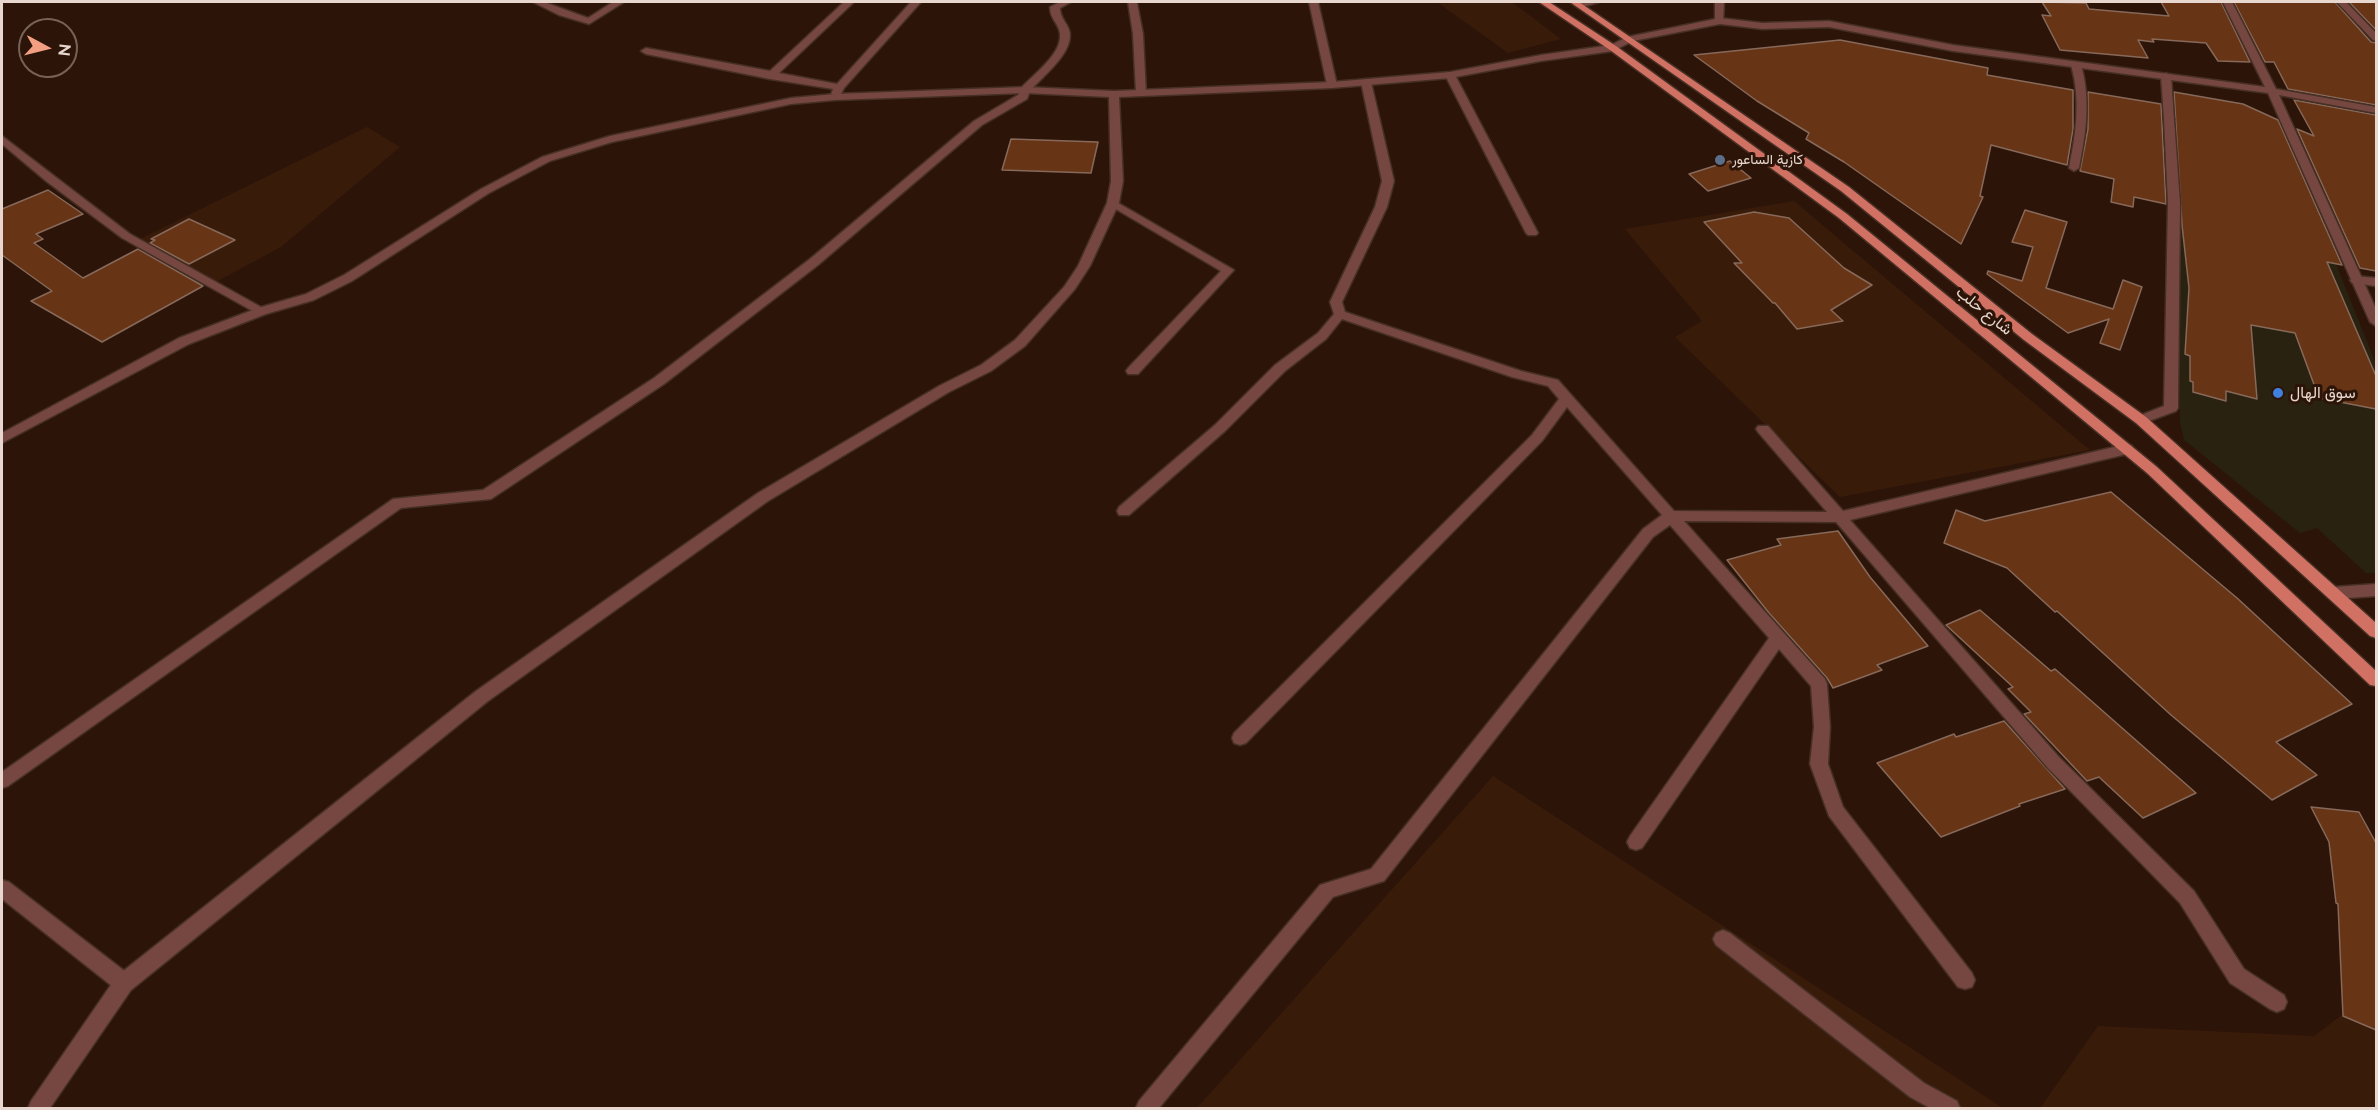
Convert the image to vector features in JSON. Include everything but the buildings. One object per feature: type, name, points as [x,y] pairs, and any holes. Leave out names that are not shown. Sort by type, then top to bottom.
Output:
[{"type":"main road","name":"شارع حلب","points":[[1544,2],[1612,48],[1843,216],[2127,449],[2376,680]]},
{"type":"main road","name":"شارع حلب","points":[[1576,3],[1845,189],[2028,337],[2141,420],[2376,632]]},
{"type":"street","points":[[538,2],[562,13],[589,21],[619,2]]},
{"type":"street","points":[[770,76],[849,2]]},
{"type":"street","points":[[837,92],[916,2]]},
{"type":"street","points":[[2,781],[398,503],[486,495],[659,381],[814,262],[978,123],[1023,98],[1025,90],[1064,46],[1065,31],[1055,16],[1055,7],[1066,2]]},
{"type":"street","points":[[1313,2],[1332,85]]},
{"type":"street","points":[[1576,3],[1594,2]]},
{"type":"street","points":[[1719,2],[1720,21]]},
{"type":"street","points":[[2227,2],[2272,91],[2376,322]]},
{"type":"street","points":[[2341,2],[2376,38]]},
{"type":"street","points":[[1132,3],[1138,34],[1141,93]]},
{"type":"street","points":[[2,439],[184,341],[262,311],[310,297],[348,278],[485,190],[546,159],[577,147],[622,136],[837,92],[1025,90],[1114,94],[1332,85],[1450,75],[1541,58],[1612,48],[1629,39],[1720,21],[1762,26],[1829,24],[1953,48],[2272,91],[2376,110]]},
{"type":"street","points":[[646,51],[837,92]]},
{"type":"street","points":[[2074,168],[2083,124],[2083,84],[2076,65]]},
{"type":"street","points":[[1450,75],[1532,233]]},
{"type":"street","points":[[2141,420],[2171,408],[2174,203],[2166,76]]},
{"type":"street","points":[[1340,314],[1336,302],[1376,218],[1388,181],[1366,82]]},
{"type":"street","points":[[38,1108],[124,983],[482,696],[763,497],[944,389],[986,368],[1020,343],[1069,289],[1084,266],[1113,203],[1117,181],[1114,94]]},
{"type":"street","points":[[2,139],[50,180],[126,236],[262,311]]},
{"type":"street","points":[[1113,203],[1228,270],[1133,371]]},
{"type":"street","points":[[2356,280],[2376,282]]},
{"type":"street","points":[[1340,314],[1517,374],[1553,383],[1819,684],[1822,727],[1818,764],[1835,811],[1965,980]]},
{"type":"street","points":[[1124,511],[1220,428],[1280,368],[1322,336],[1340,314]]},
{"type":"street","points":[[1239,738],[1538,438],[1567,398]]},
{"type":"street","points":[[1762,429],[2053,762],[2187,897],[2236,976],[2277,1002]]},
{"type":"street","points":[[1146,1108],[1327,891],[1377,875],[1648,533],[1671,516],[1840,517],[2127,449]]},
{"type":"street","points":[[2334,593],[2376,590]]},
{"type":"street","points":[[1636,843],[1777,639]]},
{"type":"street","points":[[2,888],[124,983]]},
{"type":"street","points":[[1723,939],[1917,1090],[1950,1108]]},
{"type":"shaded area","points":[[1437,2],[1512,2],[1561,39],[1508,53]]},
{"type":"shaded area","points":[[367,127],[400,147],[281,247],[216,282],[138,240]]},
{"type":"shaded area","points":[[1794,201],[2090,450],[1840,497],[1675,337],[1702,321],[1625,229]]},
{"type":"shaded area","name":"سوق الهال","points":[[2178,203],[2324,234],[2376,364],[2376,573],[2366,573],[2317,528],[2300,533],[2184,440],[2180,422]]},
{"type":"shaded area","points":[[1493,776],[2003,1108],[1197,1108]]},
{"type":"shaded area","points":[[2351,1008],[2376,1018],[2376,1108],[2040,1108],[2098,1026],[2314,1036]]},
{"type":"place","name":"كازية الساعور","points":[[1720,160]]},
{"type":"place","name":"سوق الهال","points":[[2278,393]]}]
